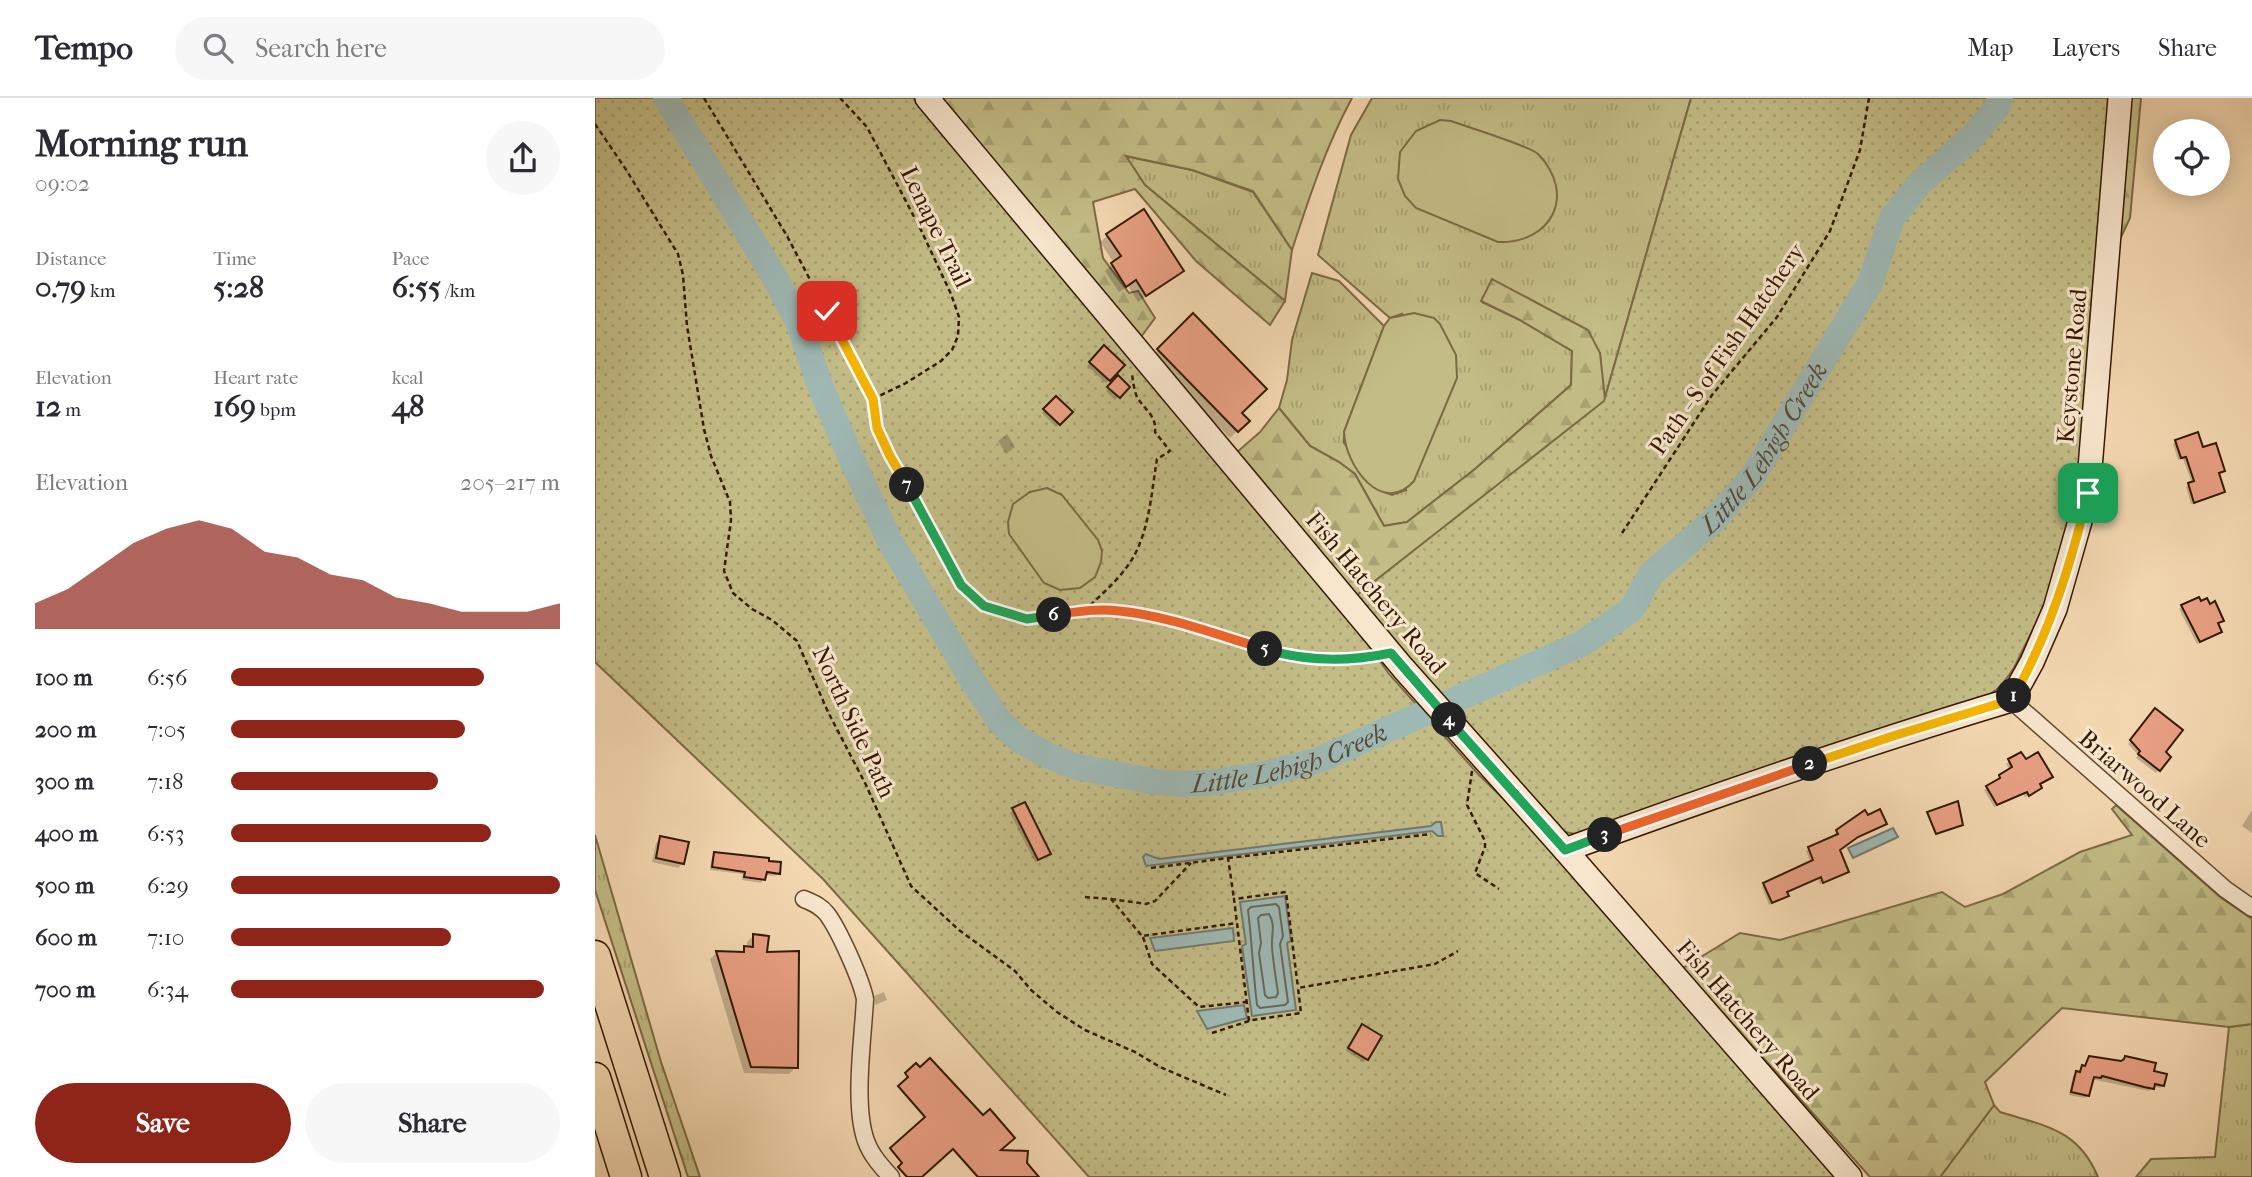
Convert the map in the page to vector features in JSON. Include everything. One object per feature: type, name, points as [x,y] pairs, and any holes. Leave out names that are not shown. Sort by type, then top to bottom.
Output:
[{"type":"highway","points":[[595,956],[665,1177]]},
{"type":"highway","points":[[595,1078],[626,1177]]},
{"type":"street","name":"Fish Hatchery Road","points":[[927,98],[1397,661],[1850,1177]]},
{"type":"street","name":"Keystone Road","points":[[2011,700],[2052,618],[2088,493],[2120,98]]},
{"type":"street","points":[[1565,850],[1713,796],[2011,700]]},
{"type":"street","name":"Briarwood Lane","points":[[2011,700],[2225,890],[2252,908]]},
{"type":"street","points":[[804,899],[825,912],[863,987],[862,1125],[873,1156],[891,1177]]},
{"type":"path","points":[[704,98],[787,236],[873,399],[877,428],[890,456],[961,585],[984,606],[1027,619],[1084,611],[1118,610],[1157,617],[1282,655],[1332,661],[1397,661]]},
{"type":"path","name":"Lenape Trail","points":[[840,98],[867,127],[921,230],[951,294],[958,317],[958,337],[952,350],[941,361],[906,383],[873,399]]},
{"type":"path","name":"Path - S of Fish Hatchery","points":[[1622,533],[1712,395],[1777,317],[1830,231],[1860,150],[1869,98]]},
{"type":"path","name":"North Side Path","points":[[595,124],[678,254],[704,429],[711,456],[730,502],[731,520],[724,571],[733,593],[797,641],[911,886],[959,930],[1015,971],[1057,1012],[1085,1030],[1135,1052],[1160,1067],[1226,1095]]},
{"type":"path","points":[[1084,611],[1114,582],[1136,552],[1146,528],[1157,459],[1170,451],[1155,432],[1154,418],[1136,394],[1132,372]]},
{"type":"path","points":[[1482,757],[1472,771],[1467,805],[1485,841],[1475,873],[1499,890]]},
{"type":"path","points":[[1151,868],[1431,834]]},
{"type":"path","points":[[1228,858],[1249,1021]]},
{"type":"path","points":[[1085,897],[1146,904],[1155,901],[1191,863]]},
{"type":"path","points":[[1212,1033],[1249,1021],[1301,1013],[1286,892],[1234,899]]},
{"type":"path","points":[[1111,900],[1142,936],[1152,964],[1199,1007],[1246,1002]]},
{"type":"path","points":[[1142,936],[1237,923]]},
{"type":"path","points":[[1298,988],[1435,964],[1458,951]]},
{"type":"green space","points":[[595,98],[913,98],[1359,631],[1389,674],[1479,775],[1564,858],[1844,1177],[1089,1177],[823,879],[595,662]]},
{"type":"green space","points":[[942,98],[1352,98],[1326,153],[1292,250],[1253,191],[1192,170],[1126,156],[1145,185],[1285,301],[1270,325],[1196,261],[1135,189],[1093,202],[1103,258],[1129,293],[1138,291],[1155,318],[1141,337]]},
{"type":"green space","points":[[1372,98],[1691,98],[1604,401],[1600,353],[1482,302],[1520,320],[1572,351],[1571,385],[1475,469],[1407,522],[1384,526],[1355,474],[1310,446],[1279,408],[1287,380],[1292,340],[1312,273],[1339,281],[1384,326],[1344,432],[1344,443],[1381,491],[1392,495],[1406,490],[1402,314],[1390,318],[1318,255],[1351,135]]},
{"type":"green space","points":[[1691,98],[2110,98],[2077,499],[2059,567],[2037,621],[2014,668],[2001,686],[1984,699],[1649,812],[1575,834],[1565,832],[1552,822],[1352,599],[1604,401]]},
{"type":"green space","points":[[1977,98],[1393,644],[1236,453],[1260,432],[1279,408],[1310,446],[1355,474],[1384,526],[1407,522],[1475,469],[1571,385],[1572,351],[1520,320],[1481,301],[1492,279],[1588,330],[1600,353],[1605,399]]},
{"type":"green space","points":[[2127,98],[2141,98],[2130,218],[2116,248]]},
{"type":"green space","points":[[1440,120],[1451,121],[1498,137],[1538,154],[1550,169],[1556,185],[1557,200],[1553,214],[1545,226],[1533,235],[1498,242],[1416,208],[1405,196],[1398,179],[1400,152],[1416,131]]},
{"type":"green space","points":[[1125,156],[1192,170],[1253,192],[1292,250],[1285,301],[1145,185]]},
{"type":"green space","points":[[1414,313],[1434,318],[1440,324],[1456,355],[1457,378],[1414,481],[1402,491],[1390,493],[1378,490],[1358,471],[1351,459],[1344,432],[1384,326],[1390,318]]},
{"type":"green space","points":[[1047,488],[1062,495],[1098,540],[1102,551],[1095,577],[1080,588],[1060,590],[1044,583],[1009,534],[1008,522],[1013,504],[1030,492]]},
{"type":"green space","points":[[2116,805],[2220,897],[2252,919],[2252,1024],[2229,1027],[2062,1008],[1985,1082],[1994,1105],[1940,1177],[1870,1177],[1683,968],[1740,933],[1780,940],[1942,892],[1965,907],[2003,894],[2080,852],[2132,835],[2112,809]]},
{"type":"green space","points":[[595,835],[661,1062],[700,1177],[688,1177],[595,890]]},
{"type":"green space","points":[[2252,1024],[2252,1177],[2136,1177],[2151,1159],[2215,1157],[2229,1027]]},
{"type":"green space","points":[[1994,1105],[2000,1112],[2046,1126],[2070,1139],[2090,1161],[2098,1177],[1940,1177]]},
{"type":"water","points":[[1441,822],[1443,836],[1432,831],[1146,866],[1143,857],[1146,854],[1159,859],[1431,826]]},
{"type":"water","points":[[1893,828],[1898,837],[1853,858],[1848,848]]},
{"type":"water","points":[[1285,896],[1291,941],[1287,943],[1296,1010],[1252,1016],[1242,946],[1246,944],[1240,902]]},
{"type":"water","points":[[1233,928],[1234,941],[1155,951],[1150,938]]},
{"type":"water","points":[[1244,1005],[1247,1018],[1207,1029],[1197,1011]]},
{"type":"building","points":[[1144,209],[1184,271],[1146,296],[1136,280],[1126,287],[1111,263],[1121,256],[1106,234]]},
{"type":"building","points":[[1193,313],[1267,389],[1242,413],[1250,421],[1238,432],[1157,349]]},
{"type":"building","points":[[1104,345],[1125,365],[1110,381],[1089,362]]},
{"type":"building","points":[[1118,375],[1130,387],[1120,398],[1107,387]]},
{"type":"building","points":[[1056,396],[1073,412],[1060,425],[1043,409]]},
{"type":"building","points":[[2198,432],[2203,447],[2216,443],[2225,471],[2219,473],[2225,492],[2194,503],[2188,483],[2194,481],[2186,457],[2181,458],[2175,440]]},
{"type":"building","points":[[2199,597],[2201,601],[2207,598],[2210,604],[2215,601],[2224,621],[2218,623],[2222,632],[2200,642],[2181,605]]},
{"type":"building","points":[[2155,708],[2183,730],[2166,752],[2171,757],[2160,771],[2138,754],[2140,751],[2130,740]]},
{"type":"building","points":[[2021,752],[2026,759],[2038,752],[2053,777],[2040,784],[2042,788],[2029,796],[2027,792],[1997,805],[1986,786],[2012,767],[2008,759]]},
{"type":"building","points":[[1958,801],[1963,825],[1936,834],[1927,812]]},
{"type":"building","points":[[1025,802],[1051,854],[1038,860],[1012,808]]},
{"type":"building","points":[[1880,809],[1887,824],[1858,837],[1840,850],[1849,872],[1823,883],[1821,877],[1787,892],[1789,896],[1772,903],[1763,883],[1813,860],[1808,847],[1838,834],[1836,830],[1865,810],[1868,815]]},
{"type":"building","points":[[660,836],[689,842],[684,864],[656,858]]},
{"type":"building","points":[[714,852],[769,858],[769,861],[781,862],[780,874],[767,872],[765,880],[744,877],[745,872],[712,867]]},
{"type":"building","points":[[753,934],[769,936],[767,952],[799,951],[798,1068],[751,1067],[716,951],[744,952],[744,946],[753,947]]},
{"type":"building","points":[[1362,1024],[1382,1036],[1368,1060],[1348,1048]]},
{"type":"building","points":[[2089,1056],[2121,1061],[2125,1056],[2156,1063],[2154,1071],[2167,1074],[2164,1086],[2155,1084],[2154,1089],[2102,1076],[2094,1077],[2089,1096],[2071,1092],[2076,1071],[2080,1072]]},
{"type":"building","points":[[930,1058],[983,1115],[990,1109],[1015,1138],[1001,1150],[1028,1151],[1027,1163],[1039,1177],[978,1177],[953,1149],[922,1177],[907,1177],[898,1167],[902,1163],[890,1148],[925,1117],[898,1086],[908,1077],[905,1073],[916,1063],[920,1067]]},
{"type":"waterway","name":"Little Lehigh Creek","points":[[666,98],[775,278],[799,324],[821,388],[890,541],[972,680],[1001,723],[1020,740],[1077,767],[1156,782],[1185,784],[1265,774],[1319,760],[1583,643],[1632,609],[1651,574],[1713,521],[1753,476],[1870,283],[1892,218],[1919,184],[1974,135],[1998,106],[2000,98]]},
{"type":"route","points":[[827,311],[873,399],[877,428],[890,456],[961,585],[984,606],[1027,619],[1089,610],[1118,610],[1201,629],[1282,655],[1332,661],[1361,660],[1391,653],[1565,850],[1713,796],[2011,700],[2045,636],[2088,493]]}]
